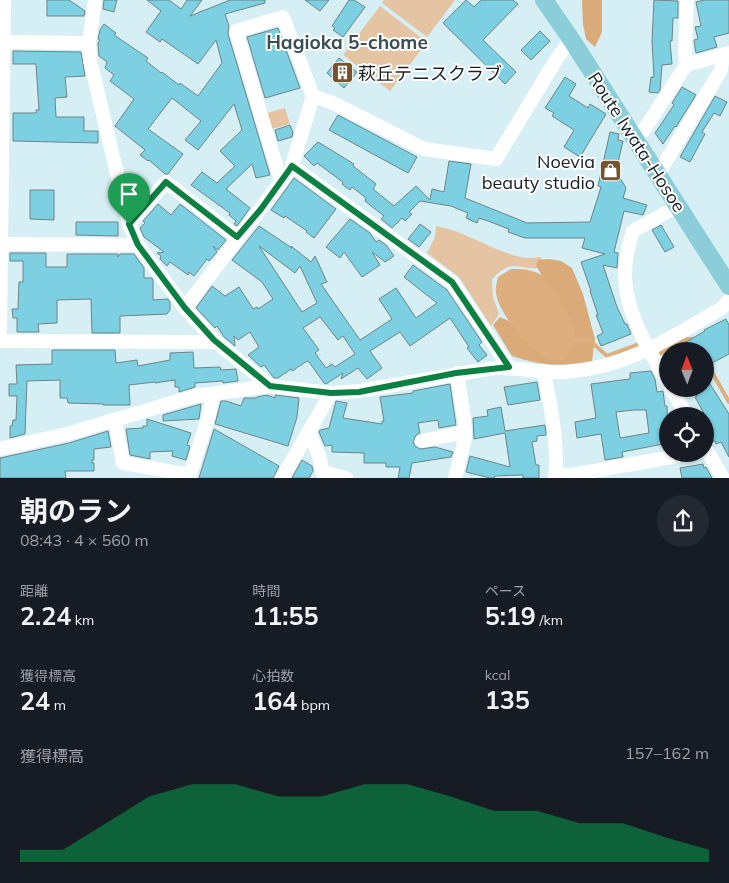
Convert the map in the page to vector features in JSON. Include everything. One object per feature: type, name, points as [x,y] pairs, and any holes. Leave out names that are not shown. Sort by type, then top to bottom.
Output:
[{"type":"main road","name":"Route Iwata-Hosoe","points":[[544,0],[729,286]]},
{"type":"street","points":[[0,330],[4,0]]},
{"type":"street","points":[[95,0],[89,43],[90,60],[129,224],[138,245],[185,308],[216,342],[270,386]]},
{"type":"street","points":[[636,142],[686,65],[687,0]]},
{"type":"street","points":[[185,308],[237,237],[281,182],[292,166],[313,96],[283,17],[236,31],[281,182]]},
{"type":"street","points":[[313,96],[333,103],[424,149],[496,159],[556,60],[571,39]]},
{"type":"street","points":[[2,42],[89,43]]},
{"type":"street","points":[[686,65],[725,54]]},
{"type":"street","points":[[658,174],[720,70],[725,54]]},
{"type":"street","points":[[292,166],[452,282],[509,367]]},
{"type":"street","points":[[129,224],[166,182],[237,237]]},
{"type":"street","points":[[659,368],[649,351],[633,315],[626,293],[625,263],[632,231],[678,206]]},
{"type":"street","points":[[1,246],[138,245]]},
{"type":"street","points":[[0,449],[67,434],[195,396],[270,386],[331,393],[359,392],[456,373],[509,367],[566,372],[594,369],[649,351],[722,308],[729,300]]},
{"type":"street","points":[[0,341],[216,342]]},
{"type":"street","points":[[544,371],[554,432],[557,463],[555,475],[566,476],[659,459]]},
{"type":"street","points":[[455,478],[466,438],[456,373]]},
{"type":"street","points":[[282,478],[331,393]]},
{"type":"street","points":[[115,420],[123,463],[190,475],[209,415],[213,394]]},
{"type":"street","points":[[309,432],[319,456],[324,475],[346,478]]},
{"type":"street","points":[[422,441],[465,432]]},
{"type":"street","points":[[713,462],[723,478]]},
{"type":"shaded area","points":[[384,0],[455,0],[427,37],[382,3]]},
{"type":"shaded area","points":[[582,0],[602,0],[602,32],[595,47],[586,39]]},
{"type":"shaded area","points":[[380,6],[427,42],[390,91],[343,55]]},
{"type":"shaded area","points":[[285,108],[290,124],[272,129],[267,113]]},
{"type":"shaded area","points":[[436,226],[458,232],[510,254],[526,258],[541,257],[542,267],[512,266],[506,268],[492,279],[493,297],[499,314],[491,326],[459,277],[427,253],[435,237]]},
{"type":"shaded area","points":[[538,260],[561,261],[572,268],[583,294],[595,339],[592,361],[552,364],[533,362],[512,356],[493,325],[500,317],[513,323],[557,305],[536,265]]},
{"type":"shaded area","points":[[511,269],[530,270],[541,275],[565,309],[574,329],[574,340],[562,360],[551,360],[534,350],[509,321],[503,311],[498,301],[496,285],[498,277]]},
{"type":"building","points":[[47,0],[69,0],[85,11],[84,16],[47,16]]},
{"type":"building","points":[[104,0],[117,0],[114,12],[103,9]]},
{"type":"building","points":[[147,0],[169,0],[181,9],[187,0],[202,0],[190,16],[230,0],[265,0],[265,3],[225,14],[229,26],[228,34],[270,175],[256,178],[252,164],[226,189],[250,208],[237,226],[234,224],[236,221],[229,215],[230,213],[191,185],[202,172],[217,183],[235,166],[220,151],[242,130],[234,104],[198,150],[185,140],[201,121],[172,98],[148,129],[183,154],[168,174],[165,174],[140,155],[145,150],[115,126],[134,99],[110,81],[114,75],[105,68],[107,62],[99,56],[98,43],[100,40],[98,39],[104,24],[116,33],[114,35],[148,58],[146,61],[161,73],[179,85],[180,83],[198,96],[222,63],[216,40],[198,64],[162,39],[160,42],[146,32],[161,11]]},
{"type":"building","points":[[305,0],[329,0],[320,11]]},
{"type":"building","points":[[349,0],[354,0],[365,7],[343,37],[333,30],[335,28],[332,26]]},
{"type":"building","points":[[466,0],[474,7],[481,0],[513,0],[518,4],[483,40],[516,72],[505,84],[443,23]]},
{"type":"building","points":[[654,0],[678,1],[678,18],[673,18],[672,41],[670,41],[672,64],[662,65],[660,90],[658,93],[649,92],[651,77],[654,77],[652,41]]},
{"type":"building","points":[[704,0],[729,0],[729,33],[714,37],[717,47],[696,53],[694,40],[698,39],[695,27],[701,26],[696,2]]},
{"type":"building","points":[[278,28],[300,88],[265,98],[247,37]]},
{"type":"building","points":[[540,31],[550,41],[531,60],[521,50]]},
{"type":"building","points":[[13,51],[81,52],[85,76],[65,77],[67,97],[55,98],[56,117],[84,117],[84,131],[98,131],[98,143],[13,141],[13,113],[36,113],[36,110],[39,110],[36,64],[13,64]]},
{"type":"building","name":"萩丘テニスクラブ","points":[[339,58],[357,72],[344,88],[327,73]]},
{"type":"building","points":[[565,77],[576,84],[569,96],[588,108],[590,104],[606,114],[580,157],[564,147],[574,130],[552,116],[554,113],[545,108]]},
{"type":"building","points":[[682,87],[696,95],[663,144],[655,133],[674,105],[672,103]]},
{"type":"building","points":[[715,96],[727,102],[720,116],[714,113],[702,132],[705,134],[690,162],[680,157]]},
{"type":"building","points":[[338,115],[417,157],[408,173],[329,130]]},
{"type":"building","points":[[290,125],[293,133],[292,137],[278,141],[275,130]]},
{"type":"building","points":[[610,132],[619,134],[618,140],[623,141],[616,171],[626,188],[623,198],[647,205],[643,215],[624,211],[614,252],[618,253],[617,268],[603,265],[617,307],[631,334],[601,346],[597,336],[603,333],[581,262],[605,254],[582,248],[585,238],[525,238],[508,232],[509,229],[479,218],[477,223],[466,218],[468,213],[451,206],[420,201],[409,212],[412,214],[405,221],[402,218],[392,228],[381,219],[384,216],[365,201],[366,198],[352,187],[350,190],[342,184],[343,182],[317,163],[314,166],[304,156],[318,142],[354,164],[353,166],[376,184],[373,189],[394,206],[416,186],[430,200],[432,189],[444,192],[449,161],[471,164],[465,198],[527,223],[590,222],[601,187],[598,186]]},
{"type":"building","points":[[294,178],[336,209],[314,238],[285,216],[284,218],[271,210]]},
{"type":"building","points":[[30,190],[54,190],[54,220],[30,219]]},
{"type":"building","points":[[158,204],[171,215],[180,204],[226,240],[218,250],[213,246],[217,252],[209,261],[207,259],[194,276],[189,272],[188,275],[170,262],[167,266],[157,253],[164,252],[144,237],[140,228],[145,223],[143,221]]},
{"type":"building","points":[[350,219],[370,233],[376,242],[379,240],[386,245],[394,256],[385,262],[372,252],[380,265],[362,277],[344,252],[340,258],[326,247]]},
{"type":"building","points":[[76,222],[118,222],[118,236],[76,235]]},
{"type":"building","points":[[420,224],[431,232],[419,247],[408,239]]},
{"type":"building","points":[[661,225],[674,247],[665,252],[652,230]]},
{"type":"building","points":[[259,226],[292,248],[291,246],[311,262],[315,256],[327,282],[321,284],[360,340],[392,319],[379,299],[396,288],[416,318],[437,303],[404,277],[413,265],[447,290],[482,342],[479,345],[487,355],[478,362],[467,348],[469,347],[450,318],[410,346],[400,332],[370,351],[382,368],[367,379],[358,368],[341,379],[343,373],[326,384],[307,361],[292,371],[291,369],[278,378],[274,378],[264,365],[261,367],[248,355],[259,347],[250,332],[238,340],[234,336],[235,346],[224,337],[217,326],[215,328],[196,308],[212,286],[225,296],[239,287],[253,309],[257,307],[258,309],[273,299],[262,282],[232,260]],"holes":[[[259,246],[295,273],[300,266],[317,303],[302,312]],[[320,317],[338,340],[343,336],[355,354],[335,367],[332,364],[326,368],[315,353],[319,350],[303,328]]]},
{"type":"building","points":[[10,253],[46,253],[46,267],[67,267],[67,254],[118,254],[118,257],[120,254],[134,254],[144,268],[144,278],[152,278],[153,280],[153,300],[168,299],[170,310],[167,314],[120,316],[120,333],[92,333],[91,299],[57,300],[57,323],[38,324],[39,332],[17,332],[17,318],[13,318],[12,309],[18,309],[19,282],[23,282],[23,261],[10,261]]},
{"type":"building","points":[[726,319],[729,325],[729,354],[714,362],[714,342],[686,342]]},
{"type":"building","points":[[52,350],[115,350],[116,363],[137,360],[138,366],[170,360],[170,353],[193,352],[194,368],[220,367],[221,370],[236,369],[238,381],[195,383],[195,387],[179,392],[179,387],[175,387],[175,380],[129,385],[130,405],[103,405],[68,403],[67,398],[60,398],[60,380],[27,381],[25,434],[10,438],[10,426],[12,426],[13,420],[16,420],[17,396],[9,396],[9,384],[17,384],[16,365],[52,364]]},
{"type":"building","points":[[651,371],[655,379],[657,392],[659,392],[659,398],[664,398],[665,406],[667,407],[659,407],[659,445],[622,452],[623,457],[605,460],[601,434],[577,438],[575,422],[596,418],[591,384],[630,379],[630,373]],"holes":[[[646,410],[649,433],[620,438],[616,412]]]},
{"type":"building","points":[[537,382],[540,400],[508,405],[504,387]]},
{"type":"building","points":[[450,384],[456,425],[439,428],[438,420],[418,423],[420,433],[416,435],[413,442],[420,449],[435,447],[453,452],[451,457],[412,463],[409,478],[398,478],[400,467],[386,467],[386,463],[364,463],[364,453],[332,452],[332,445],[325,446],[319,432],[329,428],[336,401],[347,403],[343,418],[382,424],[382,421],[384,421],[380,397],[413,393],[413,391]]},
{"type":"building","points":[[714,390],[729,414],[729,457],[721,442],[716,444],[714,441],[714,407],[700,407],[696,398],[714,398]]},
{"type":"building","points":[[267,395],[275,398],[275,395],[299,398],[297,417],[288,446],[215,424],[221,401],[241,406],[244,398],[256,398]]},
{"type":"building","points":[[201,404],[199,419],[163,421],[163,415]]},
{"type":"building","points":[[501,407],[505,431],[545,425],[546,435],[537,436],[537,441],[532,442],[536,465],[539,465],[539,478],[523,478],[523,475],[495,476],[490,478],[466,472],[470,456],[510,467],[505,433],[474,439],[473,418],[488,416],[487,410]]},
{"type":"building","points":[[147,419],[191,433],[187,445],[190,446],[186,460],[172,456],[173,451],[150,452],[150,459],[130,455],[126,429],[143,428],[143,426],[147,426]]},
{"type":"building","points":[[214,429],[279,466],[273,478],[199,478]]},
{"type":"building","points":[[108,431],[111,447],[94,449],[94,460],[92,460],[92,463],[94,463],[94,471],[65,471],[66,478],[0,478],[0,458],[69,443]]},
{"type":"building","points":[[302,460],[312,466],[313,471],[309,478],[292,478]]},
{"type":"building","points":[[703,464],[712,478],[682,478],[680,468]]},
{"type":"waterway","points":[[574,341],[588,339],[607,356],[637,345]]},
{"type":"waterway","points":[[681,342],[687,339],[694,341]]},
{"type":"waterway","points":[[714,376],[729,402]]},
{"type":"place","name":"萩丘テニスクラブ","points":[[342,73]]},
{"type":"place","name":"Noevia beauty studio","points":[[611,171]]},
{"type":"district","name":"Hagioka 5-chome","points":[[347,42]]},
{"type":"route","points":[[292,166],[452,282],[509,367],[456,373],[359,392],[331,393],[270,386],[214,340],[185,308],[138,245],[129,224],[166,182],[237,237],[261,209],[292,166]]}]
